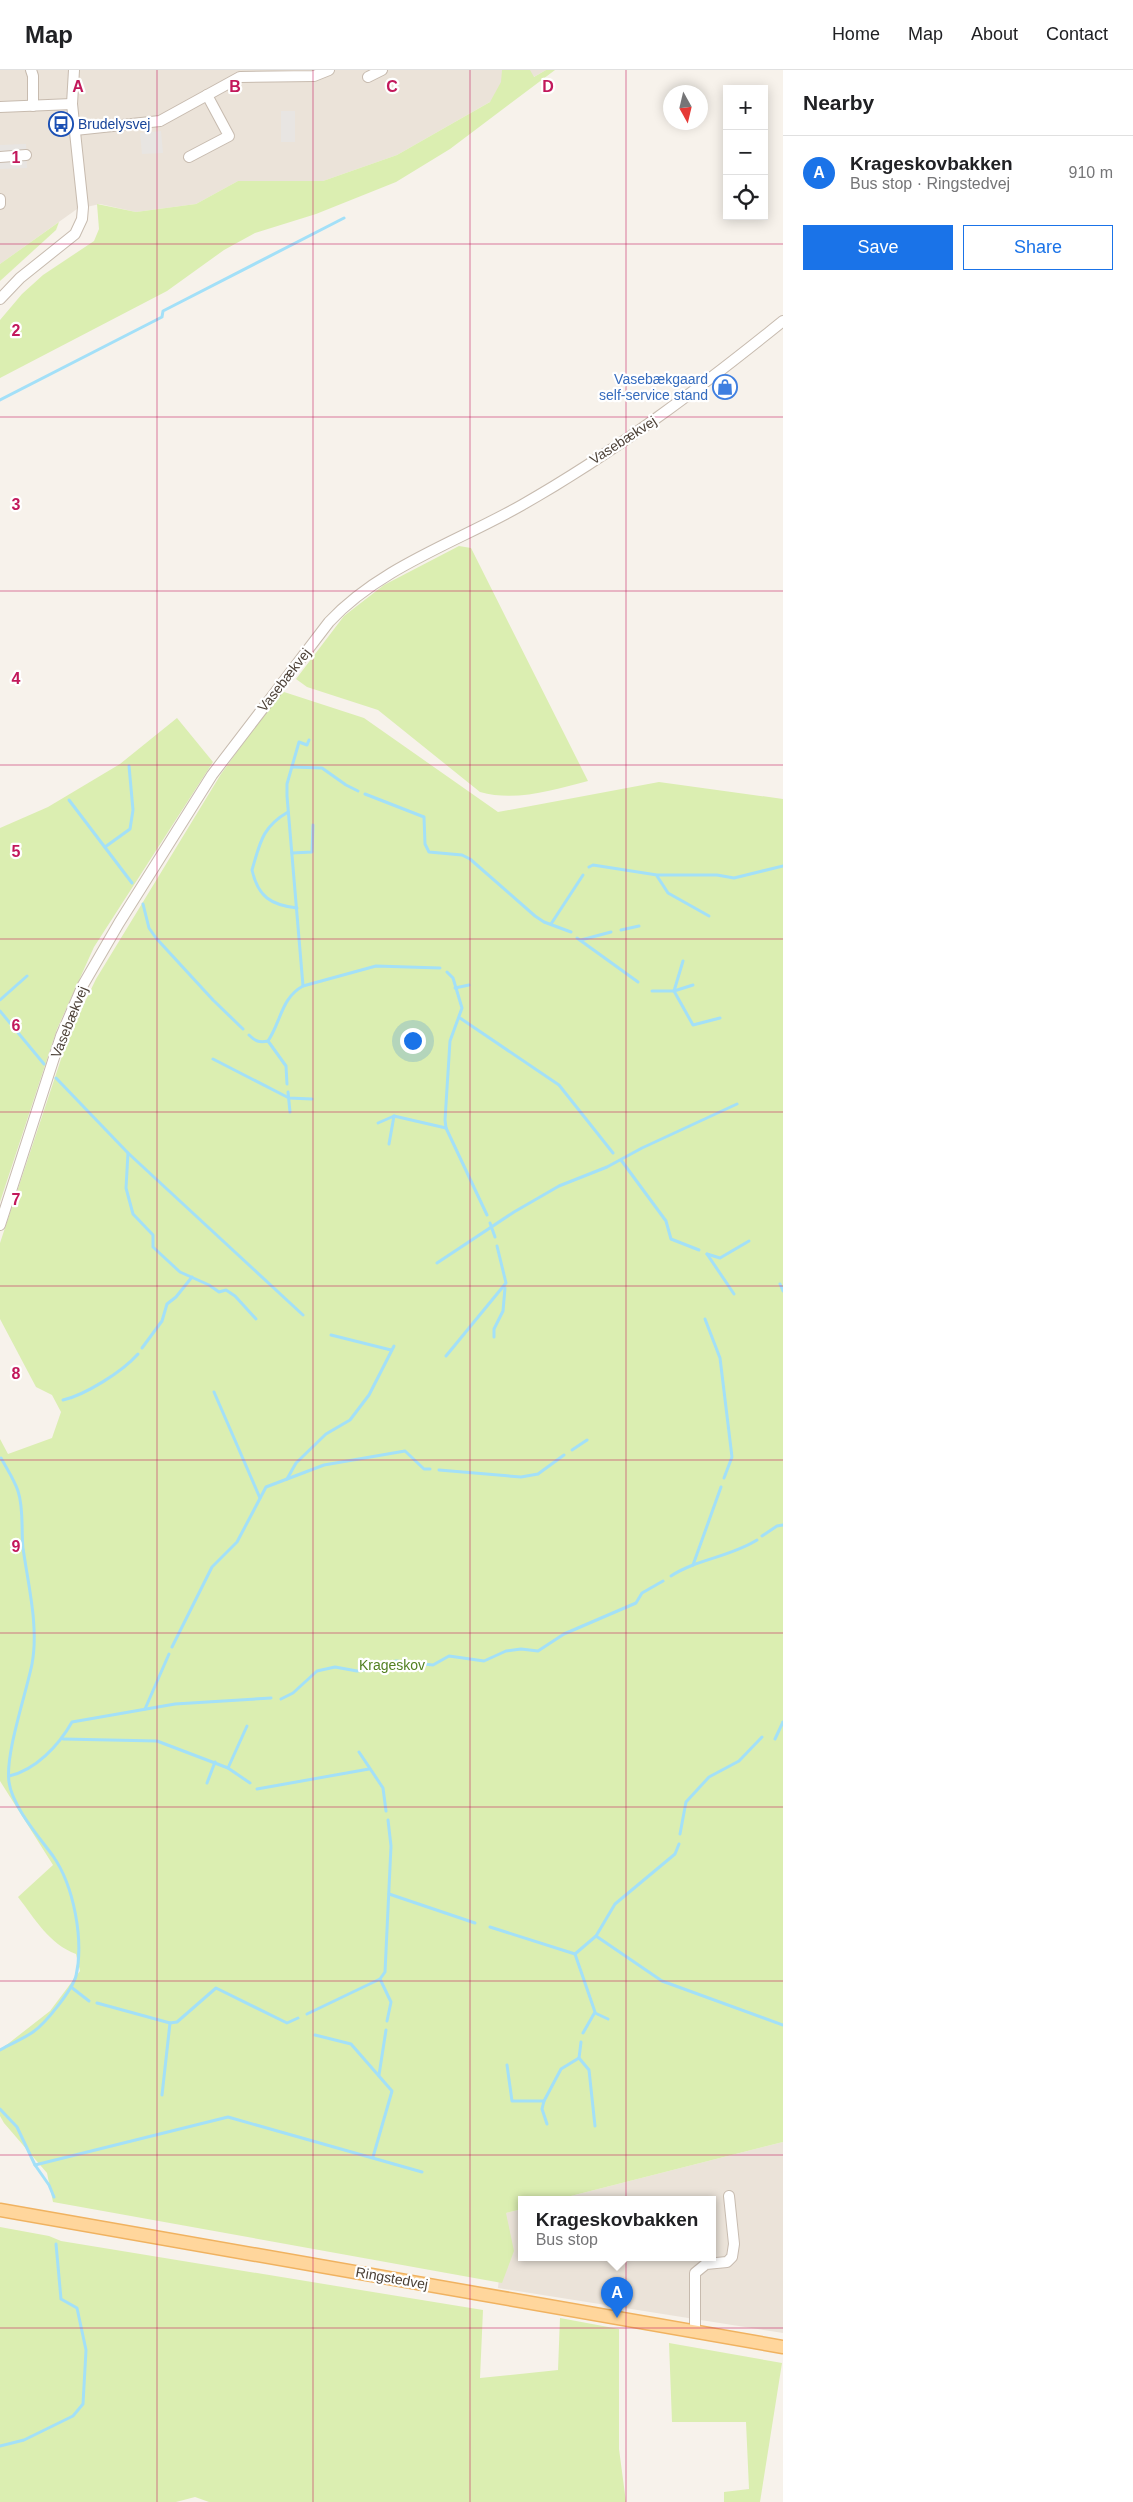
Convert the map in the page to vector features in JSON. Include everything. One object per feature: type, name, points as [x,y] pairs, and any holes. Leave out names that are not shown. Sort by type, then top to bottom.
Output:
[{"type":"main road","name":"Ringstedvej","points":[[0,2210],[783,2348]]},
{"type":"street","points":[[31,70],[33,76],[33,106]]},
{"type":"street","points":[[0,299],[38,263],[70,240],[82,219],[83,207],[72,104],[74,70]]},
{"type":"street","points":[[75,130],[160,121],[240,77],[314,76],[329,70]]},
{"type":"street","points":[[368,78],[382,70]]},
{"type":"street","points":[[189,157],[229,136],[207,95]]},
{"type":"street","points":[[0,107],[72,104]]},
{"type":"street","points":[[0,157],[26,155]]},
{"type":"street","points":[[0,199],[0,204]]},
{"type":"street","name":"Vasebækvej","points":[[0,1225],[61,1036],[83,985],[119,923],[212,775],[329,622],[348,601],[378,581],[523,504],[640,430],[702,387],[783,321]]},
{"type":"street","points":[[694,2332],[695,2273],[706,2264],[727,2262],[732,2257],[734,2244],[729,2196]]},
{"type":"shaded area","points":[[0,70],[546,70],[397,155],[323,181],[238,181],[196,204],[136,212],[100,204],[77,209],[0,264]]},
{"type":"shaded area","points":[[281,111],[295,111],[295,142],[281,142]]},
{"type":"shaded area","points":[[161,131],[163,153],[142,154],[140,133]]},
{"type":"shaded area","points":[[26,144],[27,168],[0,169],[0,145]]},
{"type":"shaded area","points":[[783,2142],[783,2333],[498,2288],[506,2213],[518,2210],[518,2261],[716,2261],[716,2196],[571,2196]]},
{"type":"green space","points":[[502,70],[530,70],[534,77],[546,70],[555,70],[450,149],[396,182],[316,214],[255,233],[224,250],[167,291],[0,378],[0,320],[22,294],[43,275],[94,241],[99,229],[97,204],[136,212],[196,204],[238,181],[323,181],[397,155],[490,102],[501,82]]},
{"type":"green space","points":[[59,222],[56,230],[0,281],[0,264]]},
{"type":"green space","points":[[459,546],[471,548],[588,781],[534,794],[507,796],[480,792],[378,710],[307,687],[296,679],[344,616],[384,585]]},
{"type":"green space","name":"Krageskov","points":[[281,691],[364,718],[498,812],[659,782],[783,799],[783,2142],[571,2196],[518,2196],[518,2210],[506,2213],[514,2251],[502,2283],[53,2202],[47,2173],[0,2116],[0,2050],[50,2011],[80,1971],[76,1954],[66,1950],[50,1937],[18,1897],[53,1865],[0,1781],[0,1439],[8,1454],[52,1438],[61,1412],[52,1395],[36,1387],[0,1319],[0,1243],[69,1035],[96,979],[221,774]]},
{"type":"green space","points":[[177,718],[213,762],[94,947],[57,1029],[0,1202],[0,828],[48,807],[120,764]]},
{"type":"green space","points":[[0,2227],[49,2236],[61,2241],[483,2310],[480,2378],[558,2370],[560,2318],[619,2329],[619,2449],[626,2502],[209,2502],[195,2497],[176,2502],[0,2502]]},
{"type":"green space","points":[[669,2343],[782,2363],[760,2502],[724,2502],[724,2492],[749,2489],[746,2422],[672,2422]]},
{"type":"waterway","points":[[0,400],[162,317],[163,311],[344,218]]},
{"type":"waterway","points":[[303,986],[287,784],[299,742],[307,745],[309,740]]},
{"type":"waterway","points":[[105,847],[130,829],[133,810],[129,766]]},
{"type":"waterway","points":[[292,767],[322,768],[358,791]]},
{"type":"waterway","points":[[365,794],[424,817],[425,844],[429,852],[462,855],[470,859],[535,916],[544,922],[571,932]]},
{"type":"waterway","points":[[69,800],[132,883]]},
{"type":"waterway","points":[[288,812],[279,818],[263,836],[252,870],[258,887],[267,898],[280,905],[297,908]]},
{"type":"waterway","points":[[292,853],[312,852],[313,825]]},
{"type":"waterway","points":[[589,867],[593,865],[657,875],[717,875],[734,878],[783,866]]},
{"type":"waterway","points":[[551,924],[583,875]]},
{"type":"waterway","points":[[657,876],[668,893],[709,916]]},
{"type":"waterway","points":[[143,904],[149,928],[156,938],[213,1000],[243,1029]]},
{"type":"waterway","points":[[621,930],[639,926]]},
{"type":"waterway","points":[[581,940],[611,932]]},
{"type":"waterway","points":[[577,938],[638,982]]},
{"type":"waterway","points":[[683,961],[674,991],[693,1025],[720,1018]]},
{"type":"waterway","points":[[249,1035],[257,1041],[268,1041],[290,997],[303,986],[376,966],[440,968]]},
{"type":"waterway","points":[[447,972],[453,978],[462,1008],[450,1041],[446,1128],[487,1215]]},
{"type":"waterway","points":[[0,1000],[27,976]]},
{"type":"waterway","points":[[455,988],[469,985]]},
{"type":"waterway","points":[[652,991],[674,991],[693,985]]},
{"type":"waterway","points":[[0,1011],[44,1064]]},
{"type":"waterway","points":[[460,1018],[559,1085],[613,1153]]},
{"type":"waterway","points":[[268,1041],[286,1066],[287,1084]]},
{"type":"waterway","points":[[213,1059],[289,1098],[312,1099]]},
{"type":"waterway","points":[[56,1078],[128,1153],[303,1315]]},
{"type":"waterway","points":[[288,1092],[290,1112]]},
{"type":"waterway","points":[[437,1263],[514,1212],[559,1186],[607,1167],[642,1148],[737,1104]]},
{"type":"waterway","points":[[378,1123],[394,1116],[446,1128]]},
{"type":"waterway","points":[[389,1144],[394,1116]]},
{"type":"waterway","points":[[128,1153],[126,1188],[133,1214],[153,1235],[153,1247],[180,1272],[209,1285],[219,1292],[226,1290],[235,1296],[256,1319]]},
{"type":"waterway","points":[[621,1160],[666,1221],[671,1239],[699,1250]]},
{"type":"waterway","points":[[490,1223],[495,1237]]},
{"type":"waterway","points":[[707,1254],[720,1258],[749,1241]]},
{"type":"waterway","points":[[446,1356],[506,1283],[497,1246]]},
{"type":"waterway","points":[[707,1254],[734,1294]]},
{"type":"waterway","points":[[142,1348],[162,1321],[167,1304],[176,1297],[192,1277]]},
{"type":"waterway","points":[[780,1284],[783,1291]]},
{"type":"waterway","points":[[494,1337],[494,1329],[503,1311],[505,1288]]},
{"type":"waterway","points":[[705,1319],[720,1358],[732,1457],[724,1478]]},
{"type":"waterway","points":[[331,1335],[391,1350]]},
{"type":"waterway","points":[[287,1479],[296,1463],[326,1434],[350,1420],[369,1395],[394,1346]]},
{"type":"waterway","points":[[63,1400],[103,1382],[123,1368],[138,1354]]},
{"type":"waterway","points":[[214,1392],[260,1498]]},
{"type":"waterway","points":[[572,1450],[587,1440]]},
{"type":"waterway","points":[[172,1647],[212,1567],[237,1542],[266,1487],[324,1465],[405,1451],[424,1469],[430,1469]]},
{"type":"waterway","points":[[439,1470],[521,1477],[538,1474],[564,1455]]},
{"type":"waterway","points":[[0,2050],[33,2032],[58,2006],[74,1982],[79,1946],[78,1930],[67,1882],[53,1856],[15,1801],[9,1782],[13,1740],[32,1664],[34,1621],[23,1548],[20,1498],[1,1458]]},
{"type":"waterway","points":[[693,1565],[721,1487]]},
{"type":"waterway","points":[[762,1536],[777,1526],[783,1525]]},
{"type":"waterway","points":[[671,1576],[681,1570],[747,1546],[757,1540]]},
{"type":"waterway","points":[[281,1699],[293,1693],[317,1671],[335,1667],[357,1671],[381,1667],[396,1661],[433,1665],[449,1656],[484,1661],[506,1651],[521,1649],[538,1651],[564,1634],[636,1603],[642,1593],[663,1581]]},
{"type":"waterway","points":[[145,1709],[169,1654]]},
{"type":"waterway","points":[[9,1776],[28,1768],[46,1755],[67,1731],[72,1722],[175,1704],[271,1698]]},
{"type":"waterway","points":[[775,1739],[783,1722]]},
{"type":"waterway","points":[[228,1768],[247,1726]]},
{"type":"waterway","points":[[680,1834],[686,1802],[709,1777],[739,1761],[762,1737]]},
{"type":"waterway","points":[[63,1739],[157,1741],[228,1768],[250,1783]]},
{"type":"waterway","points":[[359,1752],[383,1788],[386,1811]]},
{"type":"waterway","points":[[207,1783],[215,1762]]},
{"type":"waterway","points":[[257,1789],[369,1769]]},
{"type":"waterway","points":[[307,2014],[380,1979],[385,1972],[391,1846],[388,1820]]},
{"type":"waterway","points":[[490,1927],[575,1954],[596,1936],[615,1904],[675,1854],[679,1844]]},
{"type":"waterway","points":[[389,1894],[475,1923]]},
{"type":"waterway","points":[[596,1936],[662,1981],[783,2025]]},
{"type":"waterway","points":[[575,1954],[595,2012],[583,2033]]},
{"type":"waterway","points":[[380,1979],[391,2002],[387,2021]]},
{"type":"waterway","points":[[71,1987],[89,2001]]},
{"type":"waterway","points":[[97,2003],[170,2023],[177,2022],[216,1988],[287,2023],[298,2018]]},
{"type":"waterway","points":[[595,2013],[608,2019]]},
{"type":"waterway","points":[[162,2095],[170,2023]]},
{"type":"waterway","points":[[379,2075],[386,2030]]},
{"type":"waterway","points":[[315,2035],[351,2044],[392,2091],[373,2157]]},
{"type":"waterway","points":[[547,2124],[542,2109],[544,2101],[561,2069],[579,2058],[581,2042]]},
{"type":"waterway","points":[[579,2058],[589,2070],[595,2126]]},
{"type":"waterway","points":[[507,2065],[512,2101],[544,2101]]},
{"type":"waterway","points":[[0,2109],[17,2127],[35,2165],[49,2185],[54,2197]]},
{"type":"waterway","points":[[35,2165],[228,2117],[422,2172]]},
{"type":"waterway","points":[[0,2446],[24,2440],[73,2416],[83,2404],[86,2350],[77,2308],[61,2299],[56,2244]]},
{"type":"place","name":"Brudelysvej","points":[[61,124]]},
{"type":"place","name":"Vasebækgaard self-service stand","points":[[725,387]]},
{"type":"place","name":"Krageskovbakken","points":[[617,2318]]}]
